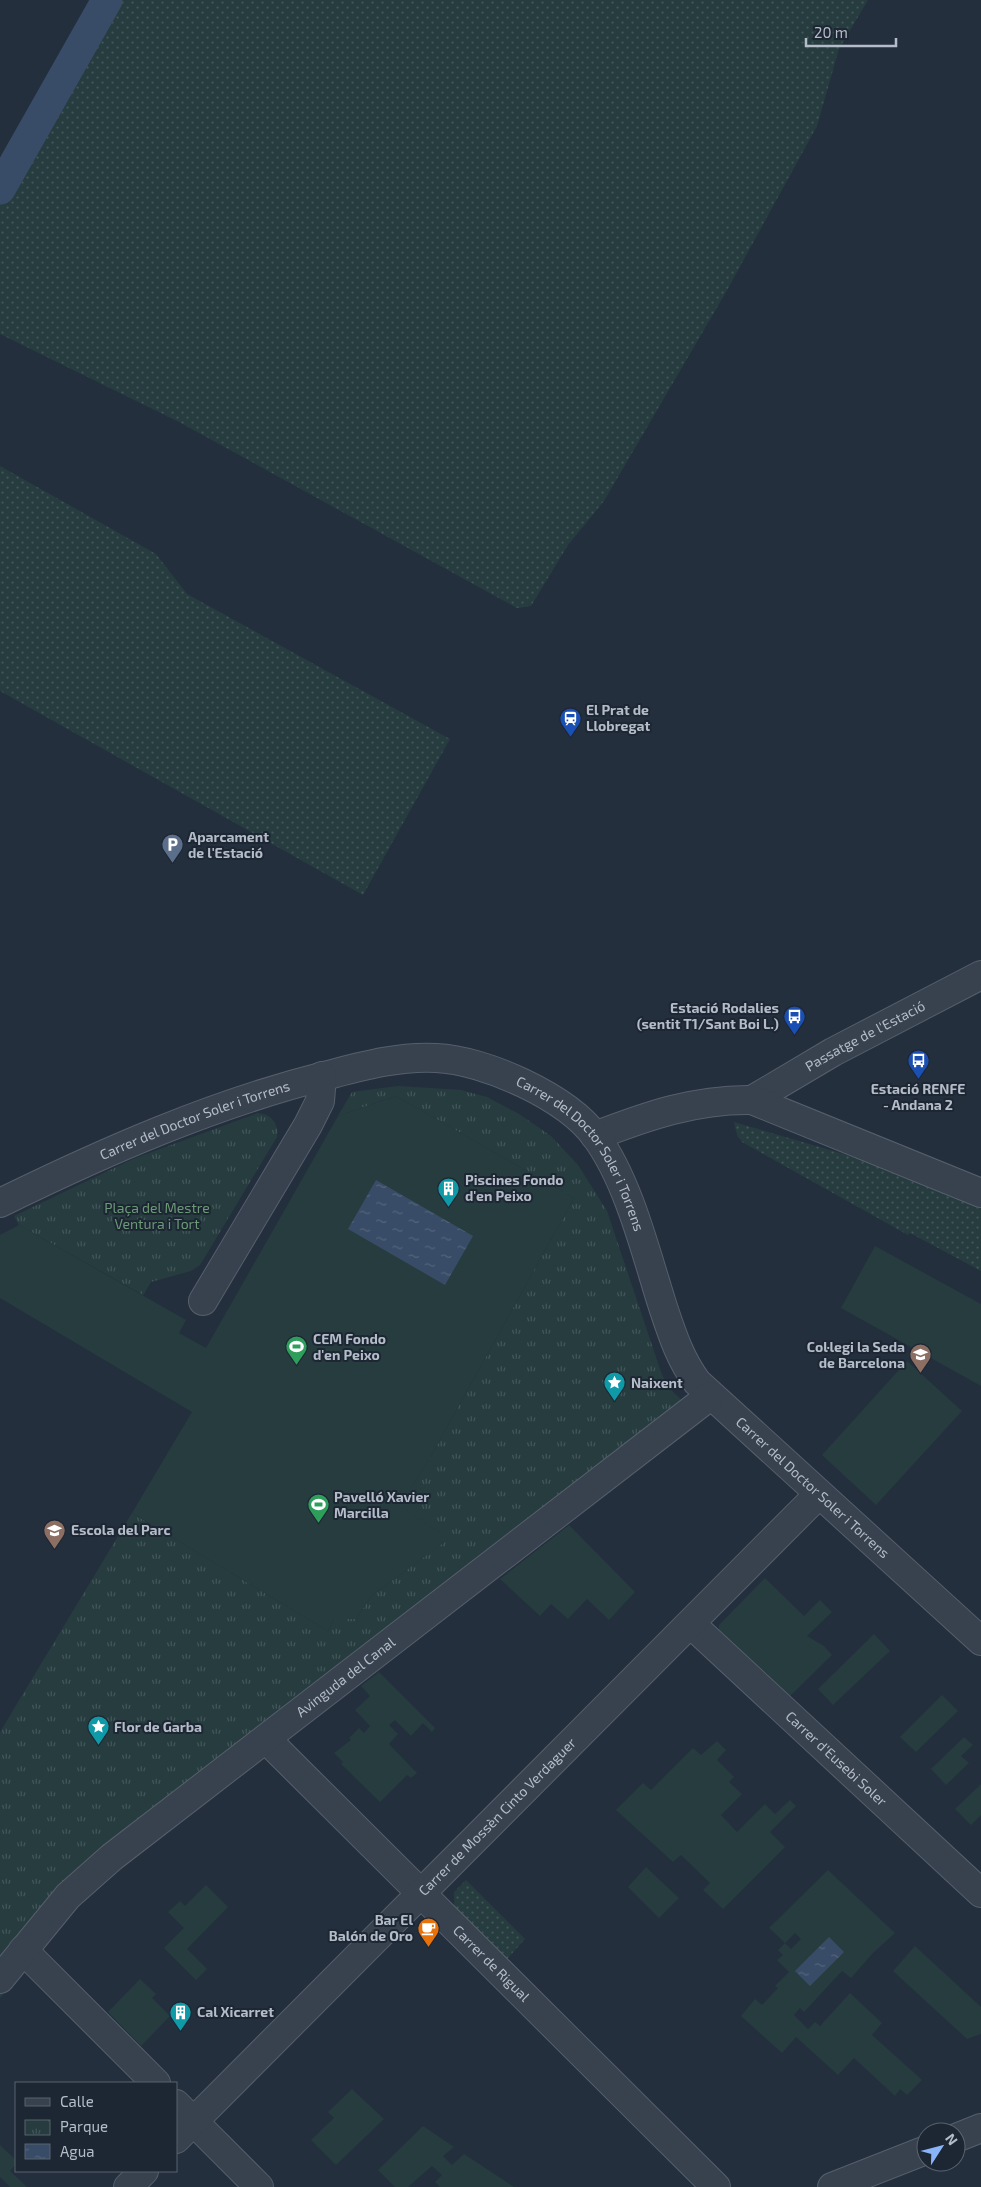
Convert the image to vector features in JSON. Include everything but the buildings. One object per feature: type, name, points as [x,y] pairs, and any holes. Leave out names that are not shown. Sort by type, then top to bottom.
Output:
[{"type":"street","name":"Passatge de l'Estació","points":[[752,1100],[832,1052],[981,975]]},
{"type":"street","name":"Carrer del Doctor Soler i Torrens","points":[[0,1203],[84,1162],[164,1127],[260,1094],[322,1076],[374,1063],[419,1058],[454,1060],[492,1068],[541,1093],[565,1109],[595,1136],[623,1188],[677,1349],[686,1367],[710,1396],[981,1641]]},
{"type":"street","points":[[203,1301],[308,1125],[320,1101],[322,1076]]},
{"type":"street","points":[[595,1136],[657,1113],[690,1104],[752,1100],[981,1193]]},
{"type":"street","name":"Avinguda del Canal","points":[[0,1979],[68,1896],[105,1864],[710,1396]]},
{"type":"street","name":"Carrer de Mossèn Cinto Verdaguer","points":[[182,2121],[420,1893],[819,1494]]},
{"type":"street","name":"Carrer d'Eusebi Soler","points":[[691,1624],[981,1893]]},
{"type":"street","name":"Carrer de Rigual","points":[[266,1739],[716,2187]]},
{"type":"street","points":[[24,1950],[155,2082]]},
{"type":"street","points":[[182,2121],[259,2187]]},
{"type":"street","points":[[966,2134],[981,2128]]},
{"type":"street","points":[[832,2187],[916,2154]]},
{"type":"street","points":[[128,2187],[143,2172]]},
{"type":"green space","points":[[117,0],[868,0],[839,49],[817,126],[726,292],[604,501],[568,545],[531,606],[517,608],[179,422],[0,334],[0,204]]},
{"type":"green space","points":[[0,466],[156,554],[187,594],[450,739],[363,895],[0,691]]},
{"type":"green space","points":[[398,1086],[461,1090],[487,1097],[519,1114],[551,1136],[578,1165],[607,1211],[662,1375],[671,1390],[699,1417],[110,1866],[0,1998],[0,1732],[132,1513],[328,1631],[334,1619],[356,1619],[372,1595],[448,1539],[399,1507],[432,1454],[574,1198],[396,1096],[338,1116],[352,1092]]},
{"type":"green space","name":"CEM Fondo d'en Peixo","points":[[396,1096],[574,1198],[432,1454],[400,1506],[449,1539],[372,1595],[356,1619],[334,1619],[328,1631],[132,1513],[192,1412],[0,1298],[0,1235],[19,1225],[186,1320],[179,1333],[206,1348],[338,1116]]},
{"type":"green space","name":"Plaça del Mestre Ventura i Tort","points":[[258,1113],[267,1115],[273,1120],[277,1127],[277,1137],[200,1265],[191,1271],[151,1282],[143,1295],[19,1225],[14,1216],[133,1159]]},
{"type":"green space","points":[[734,1122],[902,1171],[981,1201],[981,1271],[910,1233],[908,1235],[742,1142],[737,1135]]},
{"type":"green space","points":[[875,1246],[981,1304],[981,1386],[841,1308]]},
{"type":"green space","points":[[907,1361],[962,1411],[876,1505],[822,1455]]},
{"type":"green space","points":[[569,1525],[635,1592],[609,1620],[587,1599],[568,1619],[551,1604],[540,1616],[500,1579]]},
{"type":"green space","points":[[765,1578],[804,1616],[820,1600],[832,1612],[807,1636],[824,1646],[832,1655],[786,1700],[719,1638],[719,1625]]},
{"type":"green space","points":[[874,1634],[890,1651],[833,1705],[818,1689]]},
{"type":"green space","points":[[379,1672],[435,1728],[432,1732],[423,1723],[411,1736],[395,1720],[389,1725],[398,1734],[389,1744],[417,1773],[411,1778],[407,1775],[380,1802],[341,1764],[343,1762],[334,1753],[351,1740],[349,1738],[359,1728],[364,1733],[370,1726],[355,1710],[370,1696],[361,1686]]},
{"type":"green space","points":[[942,1695],[958,1711],[916,1752],[900,1737]]},
{"type":"green space","points":[[964,1737],[973,1745],[961,1756],[969,1763],[946,1785],[931,1769]]},
{"type":"green space","points":[[717,1741],[726,1750],[717,1760],[734,1777],[729,1782],[742,1794],[721,1815],[737,1832],[765,1804],[775,1814],[790,1800],[796,1806],[770,1832],[785,1847],[723,1909],[703,1890],[710,1883],[681,1855],[673,1862],[616,1810],[643,1783],[651,1790],[693,1748],[701,1755]]},
{"type":"green space","points":[[981,1784],[981,1815],[971,1825],[955,1809]]},
{"type":"green space","points":[[646,1867],[679,1898],[659,1918],[628,1887]]},
{"type":"green space","points":[[828,1870],[895,1933],[873,1953],[851,1978],[842,1971],[804,2012],[800,2008],[794,2015],[808,2029],[815,2022],[820,2026],[850,1993],[882,2023],[872,2035],[922,2080],[907,2095],[900,2089],[895,2096],[854,2058],[838,2075],[796,2037],[782,2053],[741,2016],[755,1999],[762,2005],[778,1988],[775,1986],[789,1972],[777,1960],[783,1955],[778,1950],[785,1943],[769,1928]],"holes":[[[795,1933],[801,1939],[791,1949],[785,1943]]]},
{"type":"green space","points":[[466,1880],[525,1939],[507,1959],[454,1906],[454,1892]]},
{"type":"green space","points":[[206,1885],[228,1907],[187,1949],[207,1969],[196,1980],[164,1948],[184,1928],[168,1912],[180,1901],[185,1906]]},
{"type":"green space","points":[[915,1946],[981,2007],[981,2034],[967,2039],[893,1971]]},
{"type":"green space","points":[[140,1979],[156,1994],[152,1998],[170,2016],[141,2046],[108,2012]]},
{"type":"green space","points":[[352,2089],[384,2119],[336,2165],[311,2140],[334,2118],[328,2112]]},
{"type":"green space","points":[[423,2126],[454,2147],[443,2156],[452,2165],[464,2154],[514,2187],[440,2187],[435,2182],[442,2175],[432,2166],[408,2187],[395,2187],[378,2170]]},
{"type":"green space","points":[[0,2145],[15,2159],[15,2165],[10,2171],[27,2187],[10,2187],[0,2177]]},
{"type":"water","points":[[376,1180],[473,1236],[445,1285],[348,1229]]},
{"type":"water","points":[[829,1937],[844,1952],[810,1986],[795,1971]]},
{"type":"waterway","points":[[0,189],[107,0]]},
{"type":"place","name":"El Prat de Llobregat","points":[[570,737]]},
{"type":"place","name":"Aparcament de l'Estació","points":[[172,864]]},
{"type":"place","name":"Estació Rodalies (sentit T1/Sant Boi L.)","points":[[795,1035]]},
{"type":"place","name":"Estació RENFE - Andana 2","points":[[918,1080]]},
{"type":"place","name":"Piscines Fondo d'en Peixo","points":[[449,1207]]},
{"type":"place","name":"CEM Fondo d'en Peixo","points":[[297,1366]]},
{"type":"place","name":"Col·legi la Seda de Barcelona","points":[[921,1374]]},
{"type":"place","name":"Naixent","points":[[615,1402]]},
{"type":"place","name":"Pavelló Xavier Marcilla","points":[[318,1524]]},
{"type":"place","name":"Escola del Parc","points":[[55,1549]]},
{"type":"place","name":"Flor de Garba","points":[[98,1746]]},
{"type":"place","name":"Bar El Balón de Oro","points":[[429,1947]]},
{"type":"place","name":"Cal Xicarret","points":[[181,2031]]}]
